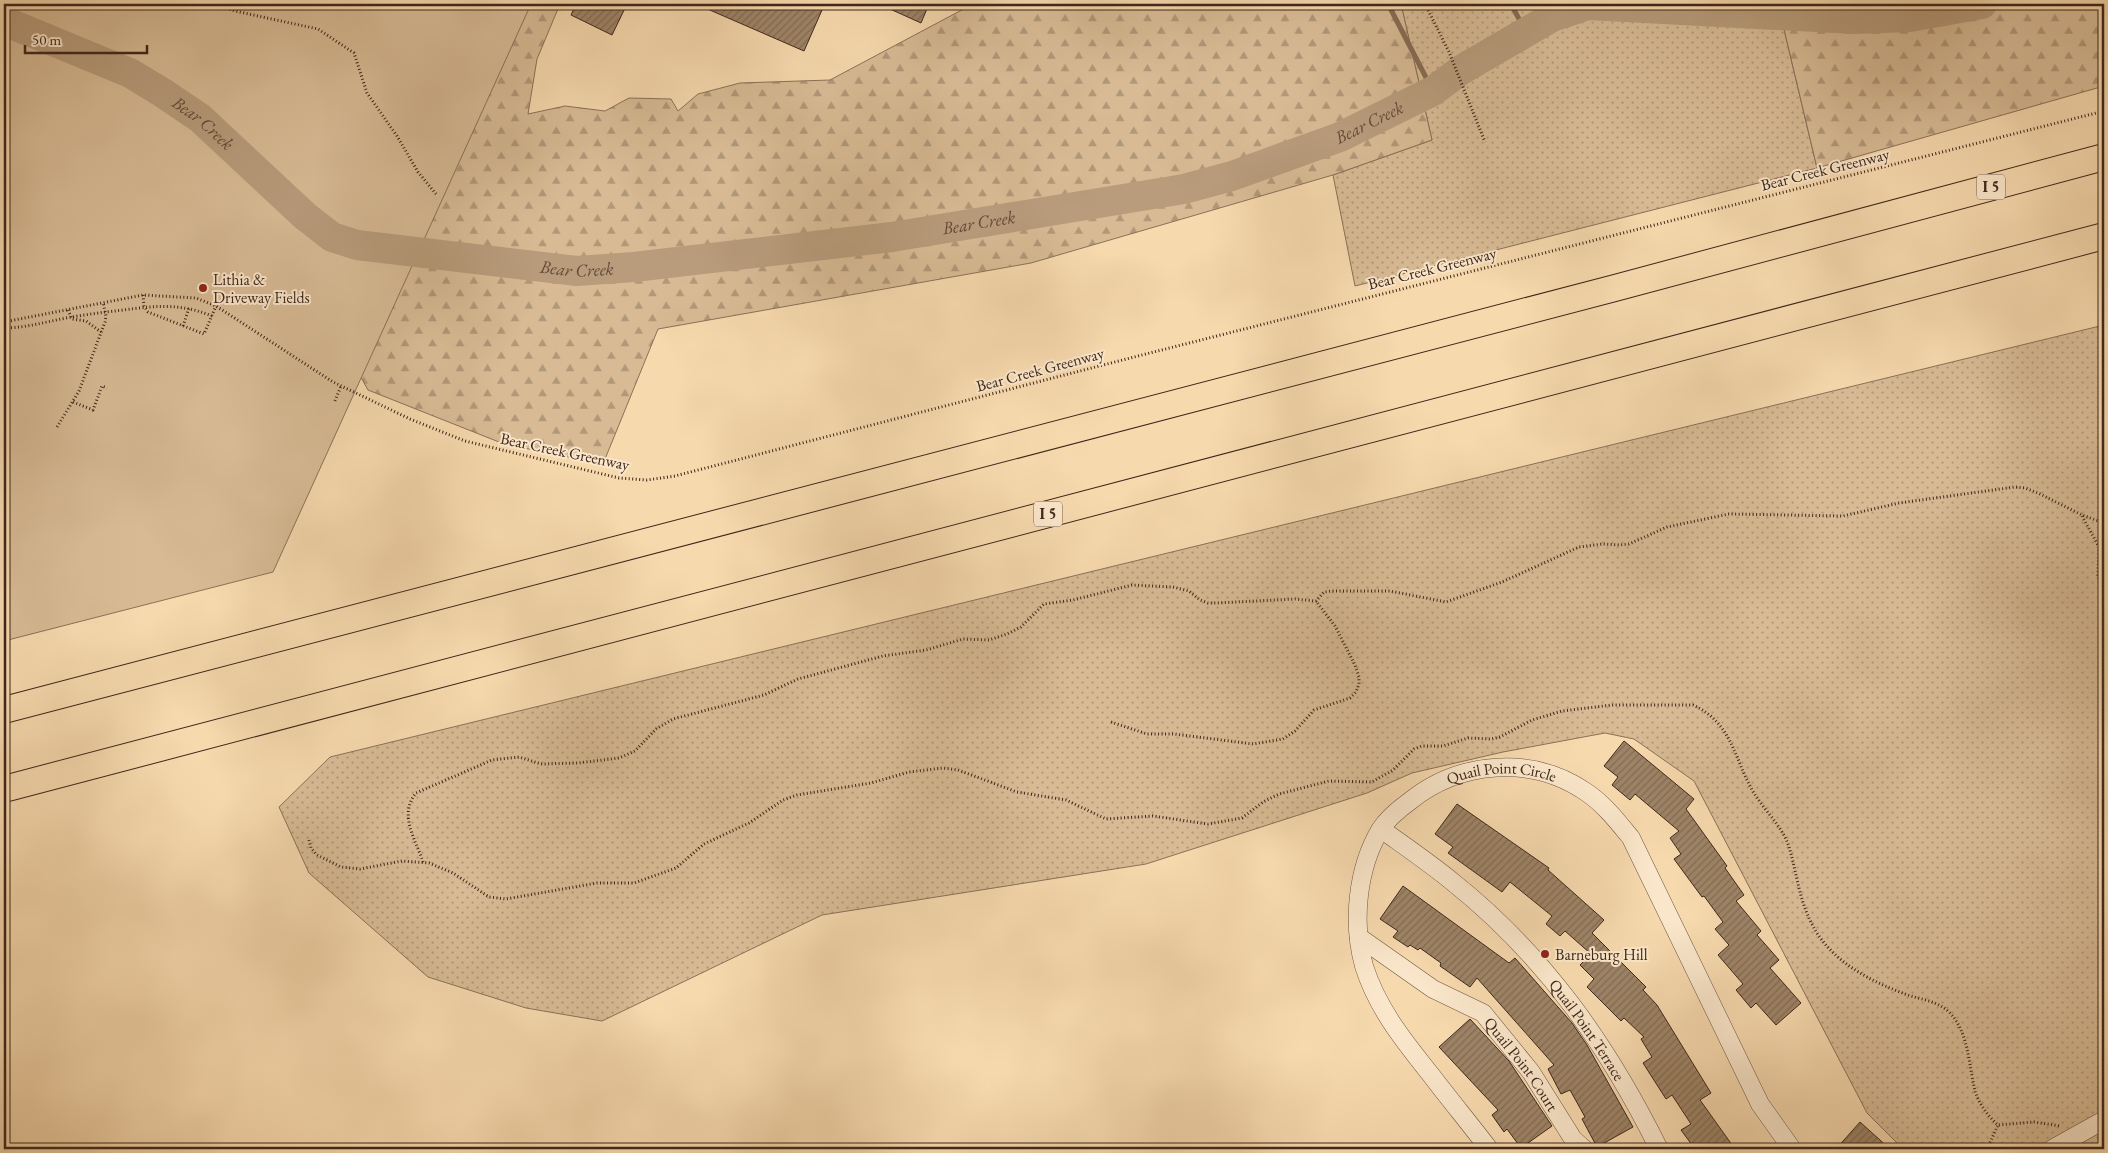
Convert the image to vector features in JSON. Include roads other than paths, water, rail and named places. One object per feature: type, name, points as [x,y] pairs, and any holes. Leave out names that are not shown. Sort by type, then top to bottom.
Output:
[{"type":"highway","points":[[1878,216],[1949,190],[2104,139]]},
{"type":"highway","name":"I 5","points":[[4,710],[1614,288],[2104,157]]},
{"type":"highway","name":"I 5","points":[[4,789],[2100,238]]},
{"type":"street","name":"Quail Point Circle","points":[[1489,1149],[1390,1022],[1375,995],[1364,965],[1359,937],[1360,889],[1370,851],[1381,829],[1403,806],[1434,784],[1466,771],[1497,767],[1529,769],[1553,776],[1586,792],[1602,805],[1631,838],[1760,1104],[1792,1149]]},
{"type":"street","name":"Quail Point Terrace","points":[[1381,829],[1455,884],[1499,923],[1536,961],[1561,990],[1609,1058],[1659,1149]]},
{"type":"street","name":"Quail Point Court","points":[[1359,937],[1433,989],[1483,1013],[1531,1072],[1578,1144]]},
{"type":"street","points":[[2052,1149],[2103,1123]]},
{"type":"waterway","points":[[1388,4],[1433,91]]},
{"type":"waterway","points":[[1511,4],[1526,32]]},
{"type":"waterway","name":"Bear Creek","points":[[4,21],[130,73],[163,93],[200,118],[305,216],[332,237],[357,245],[577,271],[634,267],[892,237],[1184,189],[1232,176],[1340,137],[1433,91],[1461,70],[1552,17],[1588,5],[1854,19],[1910,17],[1982,4]]},
{"type":"place","name":"Lithia & Driveway Fields","points":[[203,288]]},
{"type":"place","name":"Barneburg Hill","points":[[1545,954]]}]
